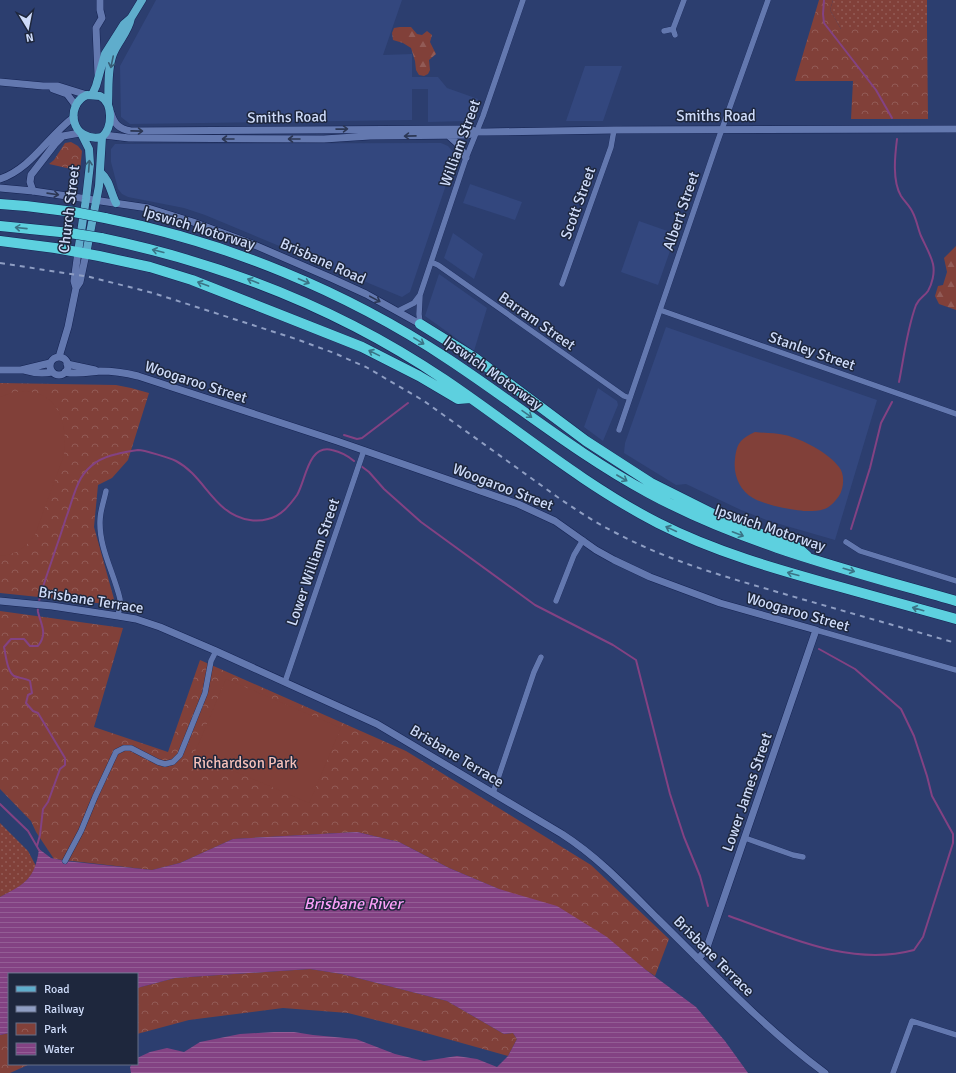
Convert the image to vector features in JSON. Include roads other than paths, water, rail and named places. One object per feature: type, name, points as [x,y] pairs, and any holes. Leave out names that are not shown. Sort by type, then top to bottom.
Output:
[{"type":"highway","name":"Ipswich Motorway","points":[[0,204],[74,212],[105,218],[173,234],[268,266],[324,290],[418,340],[461,368],[588,457],[648,493],[688,513],[734,533],[812,560],[956,601]]},
{"type":"highway","points":[[0,226],[70,233],[101,238],[170,254],[249,279],[298,299],[343,320],[414,360],[471,398],[543,451],[602,490],[658,522],[692,539],[774,569],[956,619]]},
{"type":"highway","points":[[0,241],[82,253],[150,267],[213,287],[362,347],[419,376],[458,399],[471,398]]},
{"type":"highway","points":[[420,324],[475,358],[586,441],[651,482],[719,517],[744,528],[797,547],[812,560]]},
{"type":"main road","points":[[90,95],[99,77],[105,54],[124,24],[131,18],[142,0]]},
{"type":"main road","points":[[109,107],[106,101],[100,96],[90,95],[80,100],[76,106],[74,117],[75,125],[81,134],[93,138],[103,136],[108,124],[109,107],[110,68],[113,53],[129,27],[131,18]]},
{"type":"main road","name":"Church Street","points":[[81,134],[89,149],[90,157],[82,253]]},
{"type":"main road","name":"Church Street","points":[[82,253],[98,192],[101,173],[103,136]]},
{"type":"main road","points":[[101,173],[108,179],[111,194],[116,203]]},
{"type":"street","points":[[99,77],[96,28],[102,18],[100,0]]},
{"type":"street","name":"William Street","points":[[420,324],[420,295],[466,158],[477,132],[523,0]]},
{"type":"street","points":[[675,35],[673,29],[683,0]]},
{"type":"street","name":"Albert Street","points":[[619,430],[722,129],[768,0]]},
{"type":"street","points":[[664,31],[673,29]]},
{"type":"street","points":[[0,82],[63,87],[90,95]]},
{"type":"street","points":[[43,86],[66,94],[76,106]]},
{"type":"street","name":"Smiths Road","points":[[109,107],[115,123],[122,129],[131,131],[470,129],[477,132]]},
{"type":"street","points":[[0,179],[18,171],[28,163],[60,128],[74,117]]},
{"type":"street","name":"Smiths Road","points":[[103,136],[128,138],[292,139],[449,136],[468,135],[477,132],[722,129],[956,129]]},
{"type":"street","name":"Scott Street","points":[[562,284],[611,147],[614,130]]},
{"type":"street","points":[[33,191],[30,182],[31,175],[55,144],[63,136],[81,134]]},
{"type":"street","points":[[449,136],[459,145],[466,158]]},
{"type":"street","name":"Brisbane Road","points":[[0,188],[33,191],[148,208],[219,231],[274,253],[344,284],[398,311],[420,324]]},
{"type":"street","name":"Church Street","points":[[59,357],[68,328],[76,288],[74,281],[82,253]]},
{"type":"street","name":"Barram Street","points":[[431,262],[438,265],[630,398]]},
{"type":"street","points":[[398,311],[414,303],[420,295]]},
{"type":"street","name":"Stanley Street","points":[[660,310],[956,414]]},
{"type":"street","points":[[0,370],[21,370],[45,374],[52,372],[60,375],[65,372],[67,364],[64,359],[59,357],[50,363],[21,370]]},
{"type":"street","points":[[50,363],[50,369],[52,372]]},
{"type":"street","name":"Woogaroo Street","points":[[67,364],[99,371],[122,373],[147,378],[364,450],[518,504],[555,521],[596,550],[614,560],[674,586],[720,603],[956,670]]},
{"type":"street","name":"Woogaroo Street","points":[[65,372],[82,373],[99,371]]},
{"type":"street","name":"Lower William Street","points":[[285,682],[364,450]]},
{"type":"street","points":[[106,491],[101,512],[100,530],[107,560],[120,599],[118,616]]},
{"type":"street","points":[[556,601],[574,555],[583,540]]},
{"type":"street","points":[[846,542],[860,551],[956,581]]},
{"type":"street","name":"Brisbane Terrace","points":[[0,601],[52,606],[148,622],[377,724],[568,838],[587,851],[614,875],[771,1029],[796,1051],[825,1073]]},
{"type":"street","name":"Lower James Street","points":[[698,959],[706,950],[723,903],[816,630]]},
{"type":"street","points":[[65,862],[81,831],[94,797],[116,752],[124,748],[131,748],[165,764],[174,762],[180,755],[205,693],[211,661],[216,651]]},
{"type":"street","points":[[493,793],[534,672],[541,657]]},
{"type":"street","points":[[745,838],[793,855],[803,857]]},
{"type":"street","points":[[893,1073],[912,1021],[956,1035]]},
{"type":"water","name":"Brisbane River","points":[[357,832],[399,842],[449,868],[499,889],[557,906],[607,937],[646,970],[696,1007],[725,1041],[748,1073],[131,1073],[130,1067],[131,1065],[138,1065],[138,1058],[150,1052],[167,1048],[184,1052],[200,1042],[240,1034],[294,1032],[356,1039],[395,1054],[424,1061],[457,1056],[477,1059],[497,1067],[508,1056],[517,1039],[513,1033],[504,1034],[447,1001],[342,974],[310,969],[175,978],[138,988],[138,973],[8,973],[8,1033],[0,1035],[0,897],[22,884],[27,879],[35,867],[39,849],[51,858],[65,861],[152,870],[180,863],[233,839]]},
{"type":"waterway","points":[[824,0],[824,23],[876,90],[892,118]]},
{"type":"waterway","points":[[897,139],[895,176],[898,190],[914,216],[934,267],[933,278],[929,288],[917,303],[913,314],[899,382]]},
{"type":"waterway","points":[[851,529],[870,468],[881,423],[892,402]]},
{"type":"waterway","points":[[344,435],[357,439],[362,438],[408,403]]},
{"type":"waterway","points":[[37,846],[40,835],[43,809],[48,802],[60,769],[65,765],[65,758],[38,713],[33,711],[26,703],[28,695],[32,693],[30,681],[16,677],[12,674],[7,663],[4,647],[11,639],[24,639],[30,646],[38,646],[43,637],[43,629],[38,612],[38,605],[74,493],[84,473],[96,462],[111,455],[138,450],[151,453],[176,461],[186,468],[227,511],[238,517],[259,521],[277,516],[291,503],[300,489],[309,465],[318,452],[332,450],[344,454],[354,461]]},
{"type":"waterway","points":[[361,466],[421,522],[535,605],[613,645],[636,660],[670,794],[684,837],[700,876],[708,906]]},
{"type":"waterway","points":[[729,916],[774,933],[820,947],[867,955],[890,954],[914,950],[923,937],[953,843],[953,834],[932,796],[914,736],[901,709],[855,669],[819,649]]},
{"type":"waterway","points":[[0,804],[28,831],[39,850]]},
{"type":"railway","points":[[0,263],[90,277],[153,293],[296,339],[334,353],[366,367],[424,401],[556,496],[586,516],[640,545],[684,563],[729,578],[956,643]]},
{"type":"park label","name":"Richardson Park","points":[[245,763]]}]
